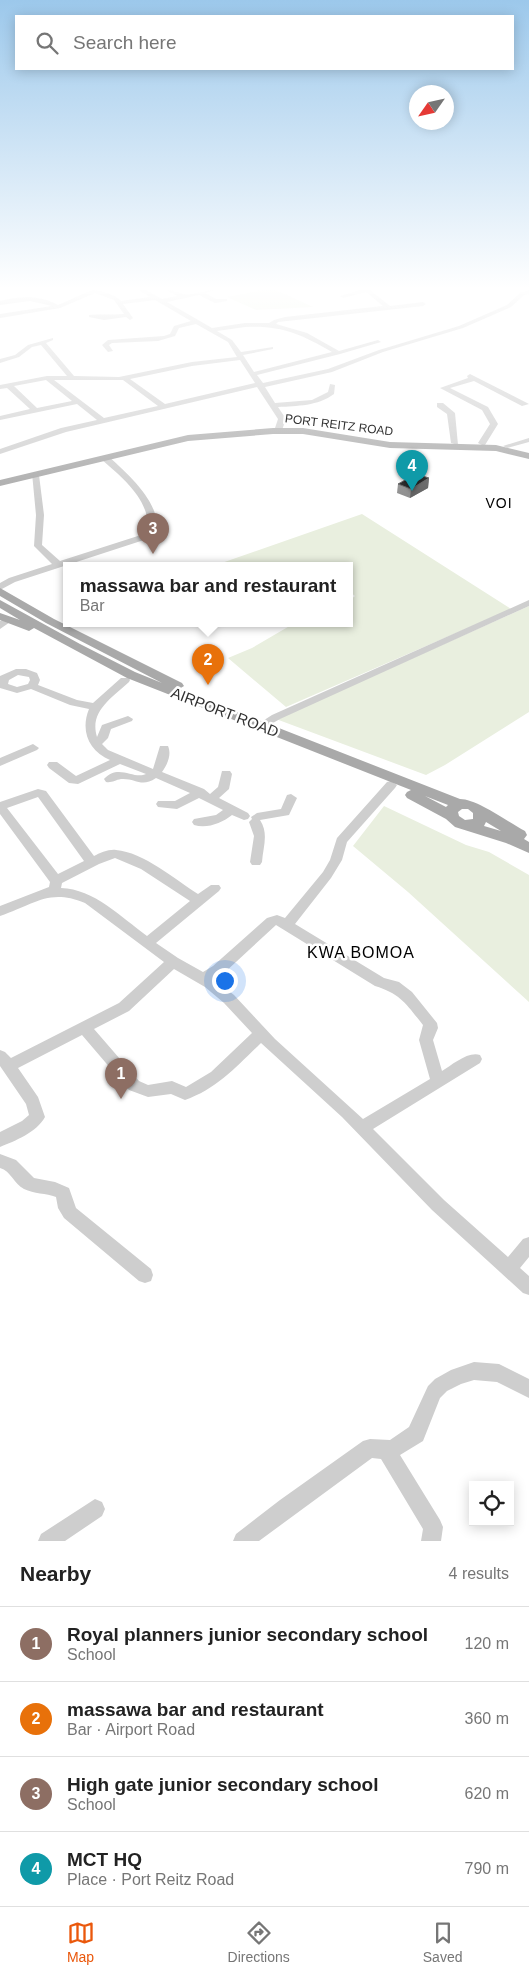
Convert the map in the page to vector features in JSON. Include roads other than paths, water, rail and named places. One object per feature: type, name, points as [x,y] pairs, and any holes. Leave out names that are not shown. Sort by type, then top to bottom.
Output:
[{"type":"main road","points":[[0,479],[185,435],[279,428],[310,430],[373,440],[482,443],[529,451]]},
{"type":"main road","name":"PORT REITZ ROAD","points":[[0,483],[188,438],[273,431],[303,431],[390,445],[496,448],[529,456]]},
{"type":"main road","points":[[0,589],[63,627]]},
{"type":"main road","points":[[0,597],[66,635],[132,669],[141,667]]},
{"type":"main road","name":"AIRPORT ROAD","points":[[0,602],[101,661],[131,675],[260,726],[455,810]]},
{"type":"main road","name":"AIRPORT ROAD","points":[[2,618],[29,627],[126,680],[455,810]]},
{"type":"main road","points":[[64,627],[181,687],[204,705]]},
{"type":"main road","points":[[529,840],[472,806],[455,810],[459,824],[511,839],[529,848]]},
{"type":"main road","points":[[468,826],[480,822],[481,813]]},
{"type":"street","points":[[59,362],[73,379]]},
{"type":"street","points":[[0,387],[47,378],[94,380],[125,378],[205,362]]},
{"type":"street","points":[[245,362],[280,415],[282,419],[279,428]]},
{"type":"street","points":[[253,374],[302,362]]},
{"type":"street","points":[[0,452],[51,433],[102,420],[330,371],[354,362]]},
{"type":"street","points":[[482,443],[494,424],[485,409],[444,388],[473,377],[525,404]]},
{"type":"street","points":[[47,378],[102,420]]},
{"type":"street","points":[[125,378],[163,406]]},
{"type":"street","points":[[273,404],[296,403],[324,398],[332,393],[332,385]]},
{"type":"street","points":[[9,386],[35,410]]},
{"type":"street","points":[[0,418],[78,402]]},
{"type":"street","points":[[440,405],[451,413],[455,443]]},
{"type":"street","points":[[507,446],[529,440]]},
{"type":"street","points":[[68,562],[144,537],[152,531],[153,520],[150,509],[136,489],[105,458]]},
{"type":"street","points":[[35,475],[40,514],[38,546],[59,565]]},
{"type":"street","points":[[0,589],[12,580],[63,564]]},
{"type":"street","points":[[260,726],[276,717],[529,604]]},
{"type":"street","points":[[126,680],[95,707],[88,726],[90,736],[104,753],[200,792],[244,816],[243,820],[245,823],[285,812],[291,798]]},
{"type":"street","points":[[32,686],[74,703],[95,707]]},
{"type":"street","points":[[95,743],[103,738],[106,726],[128,719]]},
{"type":"street","points":[[0,762],[33,748]]},
{"type":"street","points":[[110,779],[116,775],[129,774],[143,780],[157,774],[162,763],[164,749]]},
{"type":"street","points":[[53,765],[73,780],[78,780],[118,760]]},
{"type":"street","points":[[212,798],[223,789],[226,774]]},
{"type":"street","points":[[284,922],[290,921],[323,881],[336,860],[341,841],[391,785]]},
{"type":"street","points":[[162,804],[177,805],[200,792]]},
{"type":"street","points":[[92,863],[40,793],[0,806],[56,886],[89,900],[173,962],[203,979],[225,995],[261,1034],[328,1095],[432,1198],[529,1287]]},
{"type":"street","points":[[198,822],[219,819],[232,809]]},
{"type":"street","points":[[256,820],[260,834],[256,849],[256,862]]},
{"type":"street","points":[[0,911],[56,886],[92,863],[113,854],[123,855],[199,901]]},
{"type":"street","points":[[148,943],[215,888]]},
{"type":"street","points":[[203,979],[218,970],[272,921],[284,922],[380,982],[399,990],[423,1013],[431,1026],[426,1040],[438,1081]]},
{"type":"street","points":[[0,1140],[27,1126],[37,1117],[33,1102],[5,1061],[85,1028],[124,1007],[173,962]]},
{"type":"street","points":[[85,1028],[134,1086],[148,1091],[172,1087],[185,1094],[222,1071],[261,1034]]},
{"type":"street","points":[[361,1128],[475,1059]]},
{"type":"street","points":[[0,1161],[10,1163],[28,1183],[43,1188],[55,1188],[63,1192],[66,1208],[70,1213],[145,1275]]},
{"type":"street","points":[[509,1268],[529,1245]]},
{"type":"street","points":[[243,1541],[370,1448],[386,1450],[402,1444],[416,1434],[434,1392],[441,1385],[457,1376],[474,1370],[500,1373],[529,1389]]},
{"type":"street","points":[[386,1450],[433,1527],[434,1535],[431,1541]]},
{"type":"street","points":[[48,1541],[95,1509]]},
{"type":"place","name":"MCT HQ","points":[[412,491]]},
{"type":"place","name":"High gate junior secondary school","points":[[153,554]]},
{"type":"place","name":"massawa bar and restaurant","points":[[208,685]]},
{"type":"place","name":"Royal planners junior secondary school","points":[[121,1099]]},
{"type":"district","name":"VOI","points":[[499,503]]},
{"type":"district","name":"KWA BOMOA","points":[[361,952]]}]
